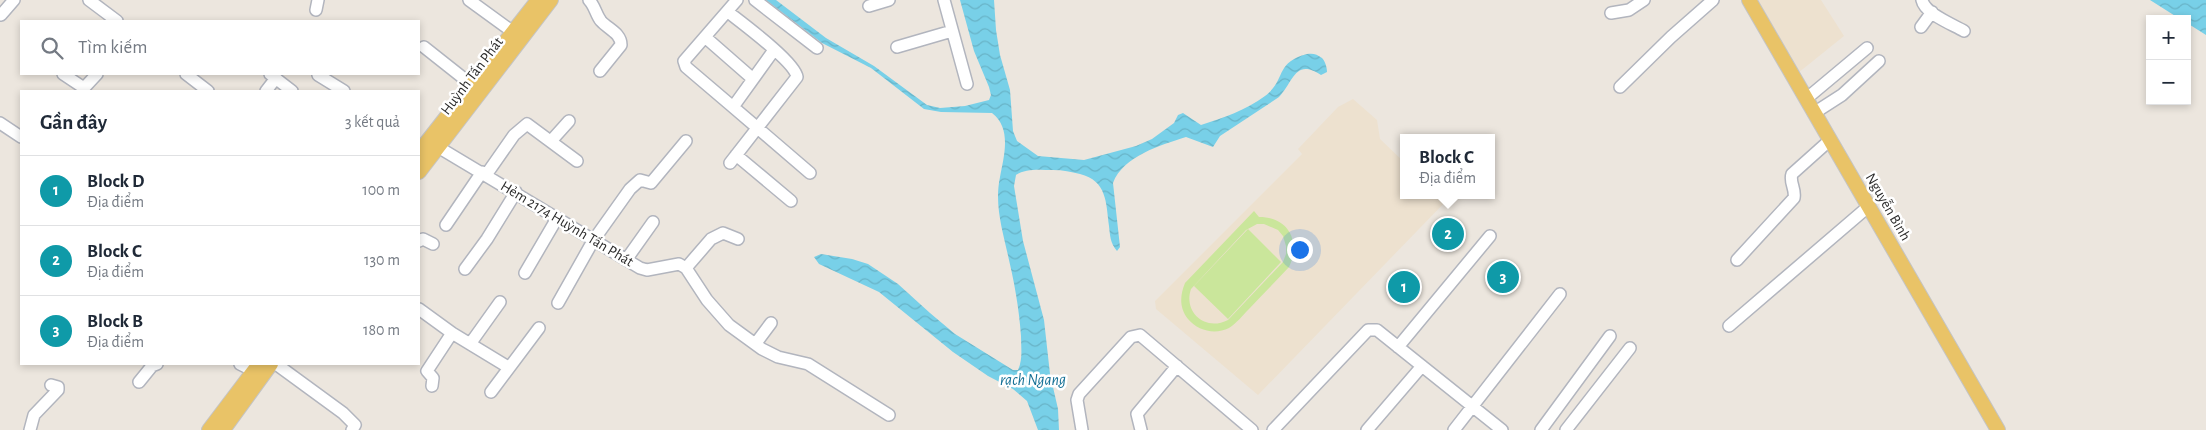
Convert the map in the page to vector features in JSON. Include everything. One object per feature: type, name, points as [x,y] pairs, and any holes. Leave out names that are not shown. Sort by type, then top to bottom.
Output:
[{"type":"main road","name":"Huỳnh Tấn Phát","points":[[425,146],[550,0]]},
{"type":"main road","name":"Nguyễn Bình","points":[[1749,0],[1998,430]]},
{"type":"main road","name":"Huỳnh Tấn Phát","points":[[420,168],[425,146],[535,1]]},
{"type":"main road","points":[[227,428],[271,365]]},
{"type":"main road","points":[[209,430],[256,367]]},
{"type":"street","points":[[1,15],[14,0]]},
{"type":"street","points":[[90,0],[116,20]]},
{"type":"street","points":[[469,0],[513,32]]},
{"type":"street","points":[[589,0],[600,20],[619,37],[621,42],[600,71]]},
{"type":"street","points":[[737,0],[684,61],[684,64],[810,173]]},
{"type":"street","points":[[755,0],[817,48]]},
{"type":"street","points":[[870,6],[889,0]]},
{"type":"street","points":[[944,0],[967,84]]},
{"type":"street","points":[[1611,13],[1630,10],[1644,0]]},
{"type":"street","points":[[1620,87],[1649,56],[1713,0]]},
{"type":"street","points":[[1922,0],[1923,5],[1932,12],[1964,30]]},
{"type":"street","points":[[728,12],[774,50],[794,69],[797,77],[733,159],[790,201]]},
{"type":"street","points":[[1921,27],[1932,12]]},
{"type":"street","points":[[898,47],[952,31]]},
{"type":"street","points":[[705,37],[753,79]]},
{"type":"street","points":[[424,46],[472,85]]},
{"type":"street","points":[[1806,98],[1867,48]]},
{"type":"street","points":[[733,107],[774,50]]},
{"type":"street","points":[[1814,113],[1842,95],[1879,61]]},
{"type":"street","points":[[64,75],[84,88],[96,75]]},
{"type":"street","points":[[187,75],[207,90]]},
{"type":"street","points":[[318,75],[342,90]]},
{"type":"street","points":[[266,90],[273,76],[291,90]]},
{"type":"street","points":[[551,141],[569,121]]},
{"type":"street","points":[[0,123],[20,136]]},
{"type":"street","points":[[446,225],[514,134],[526,124],[576,160]]},
{"type":"street","points":[[1737,260],[1794,198],[1795,191],[1791,180],[1792,174],[1830,140]]},
{"type":"street","points":[[558,303],[593,241],[630,189],[640,180],[651,183],[686,141]]},
{"type":"street","name":"Hẻm 2174 Huỳnh Tấn Phát","points":[[425,146],[484,173],[516,192],[556,220],[643,270],[676,264],[686,268]]},
{"type":"street","points":[[465,269],[487,239],[516,192]]},
{"type":"street","points":[[1729,326],[1868,206]]},
{"type":"street","points":[[525,273],[556,220]]},
{"type":"street","points":[[626,260],[653,222]]},
{"type":"street","points":[[738,239],[723,233],[716,236],[686,268],[721,317],[778,357],[808,364],[888,415]]},
{"type":"street","points":[[1398,347],[1490,236]]},
{"type":"street","points":[[420,241],[433,244]]},
{"type":"street","points":[[1454,430],[1560,294]]},
{"type":"street","points":[[470,344],[500,302]]},
{"type":"street","points":[[420,310],[452,333],[508,367]]},
{"type":"street","points":[[756,343],[771,323]]},
{"type":"street","points":[[491,392],[539,328]]},
{"type":"street","points":[[1273,430],[1368,330],[1377,330],[1502,430]]},
{"type":"street","points":[[432,386],[434,380],[427,371],[452,333]]},
{"type":"street","points":[[1082,430],[1077,400],[1078,394],[1133,336],[1140,335],[1252,430]]},
{"type":"street","points":[[1541,430],[1610,336]]},
{"type":"street","points":[[1566,430],[1630,348]]},
{"type":"street","points":[[139,382],[154,365]]},
{"type":"street","points":[[277,365],[344,413],[355,425],[352,430]]},
{"type":"street","points":[[1141,430],[1137,414],[1177,366]]},
{"type":"street","points":[[1367,430],[1422,366]]},
{"type":"street","points":[[30,430],[34,415],[58,390],[58,388],[51,385]]},
{"type":"shaded area","points":[[1756,0],[1821,0],[1844,36],[1798,73]]},
{"type":"shaded area","points":[[1353,99],[1377,120],[1380,139],[1400,158],[1400,199],[1448,199],[1258,395],[1156,309],[1155,301],[1302,154],[1298,149],[1338,107]]},
{"type":"green space","points":[[1254,211],[1259,217],[1278,221],[1290,233],[1294,249],[1289,267],[1240,319],[1229,328],[1207,331],[1188,319],[1181,301],[1185,283]],"holes":[[[1257,224],[1264,224],[1278,230],[1283,236],[1286,246],[1283,262],[1228,320],[1219,323],[1204,322],[1193,312],[1190,305],[1191,289],[1246,230]]]},
{"type":"green space","points":[[1248,229],[1281,262],[1228,319],[1194,286]]},
{"type":"water","name":"rạch Ngang","points":[[766,0],[776,0],[826,38],[874,66],[927,105],[940,108],[965,106],[989,100],[991,95],[989,87],[974,51],[960,0],[994,0],[1000,55],[1010,90],[1013,131],[1017,141],[1038,156],[1084,160],[1136,146],[1152,139],[1174,123],[1178,115],[1183,113],[1201,125],[1226,116],[1265,96],[1272,90],[1285,67],[1290,62],[1307,54],[1315,54],[1322,58],[1326,64],[1327,72],[1321,75],[1312,70],[1300,70],[1279,97],[1220,136],[1213,147],[1186,137],[1144,153],[1125,166],[1113,183],[1120,247],[1117,251],[1111,239],[1104,194],[1096,182],[1080,174],[1060,170],[1029,170],[1016,175],[1014,186],[1023,241],[1044,320],[1050,374],[1058,409],[1059,430],[1038,430],[1027,401],[1013,389],[988,376],[953,352],[879,292],[819,264],[814,257],[821,254],[852,259],[868,264],[898,284],[955,334],[1013,370],[1018,370],[1021,362],[1019,317],[998,198],[1005,143],[1002,126],[998,119],[992,113],[941,112],[924,109],[871,68],[822,43]]},
{"type":"water","points":[[2150,0],[2206,0],[2206,35],[2191,26],[2191,15],[2174,15]]},
{"type":"place","name":"Block C","points":[[1448,234]]},
{"type":"place","name":"Block B","points":[[1503,277]]},
{"type":"place","name":"Block D","points":[[1404,287]]}]
